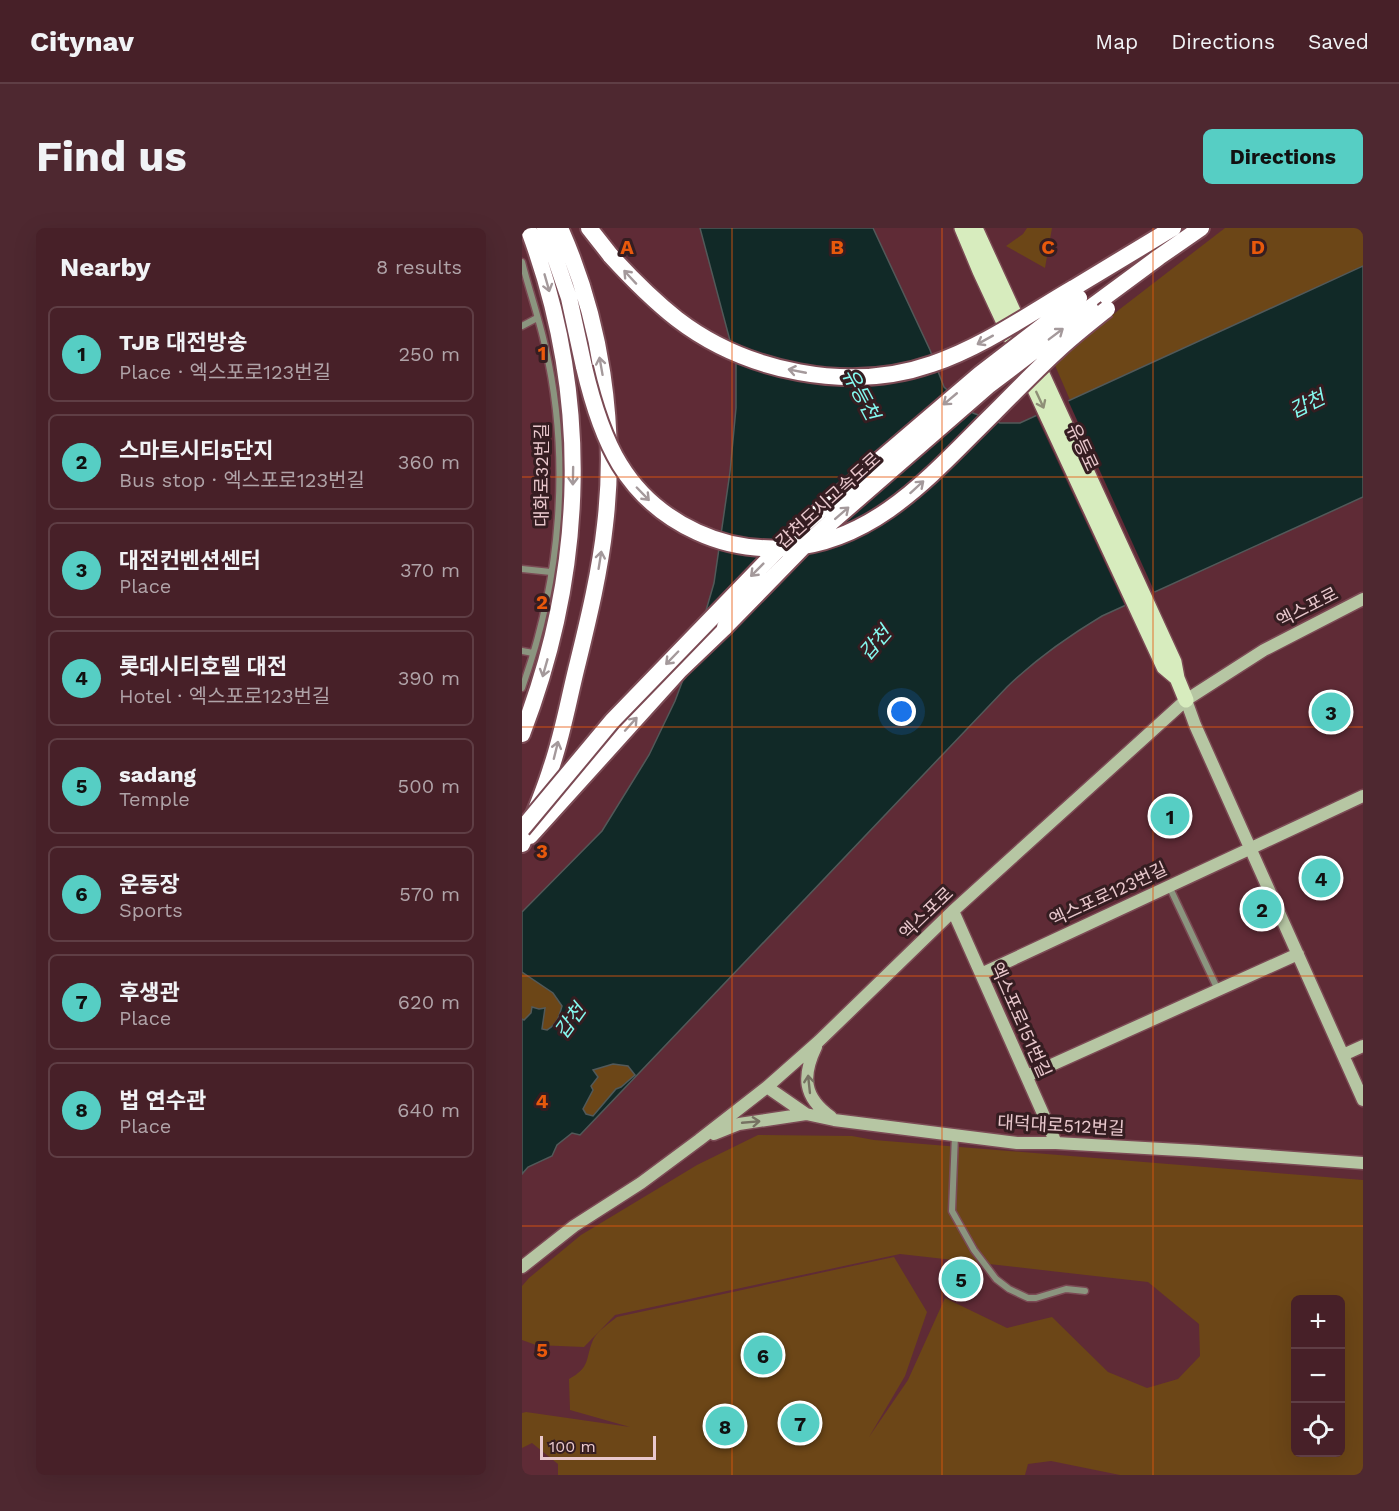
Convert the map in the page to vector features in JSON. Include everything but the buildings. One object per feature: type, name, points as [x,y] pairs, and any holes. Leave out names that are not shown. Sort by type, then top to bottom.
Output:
[{"type":"highway","points":[[522,734],[544,670],[561,603],[571,531],[574,460],[569,392],[559,329],[542,266],[528,228]]},
{"type":"highway","points":[[545,228],[569,298],[598,421],[625,473],[650,501],[687,528],[729,544],[768,549],[799,547],[830,541],[867,524],[891,509],[948,458],[1058,350],[1107,309],[1177,232]]},
{"type":"highway","points":[[522,845],[552,767],[589,617],[606,525],[609,481],[608,416],[597,341],[585,294],[560,228]]},
{"type":"highway","points":[[589,228],[611,256],[647,294],[678,320],[714,342],[770,365],[828,375],[871,376],[930,365],[1080,298]]},
{"type":"highway","name":"갑천도시고속도로","points":[[522,829],[612,720],[794,532],[980,374],[1080,298],[1177,232],[1201,228]]},
{"type":"highway","name":"갑천도시고속도로","points":[[522,845],[680,670],[806,545],[988,386],[1080,298]]},
{"type":"main road","name":"유등로","points":[[962,228],[986,268],[1174,662],[1177,678],[1186,700]]},
{"type":"main road","name":"유등로","points":[[975,228],[983,244],[986,268]]},
{"type":"street","name":"대화로32번길","points":[[522,262],[545,345],[554,394],[559,448],[559,513],[551,572],[533,653],[522,688]]},
{"type":"street","points":[[522,326],[537,318]]},
{"type":"street","points":[[522,569],[551,572]]},
{"type":"street","name":"엑스포로","points":[[522,1267],[574,1226],[641,1183],[767,1087],[819,1041],[953,911],[1186,700],[1264,650],[1363,599]]},
{"type":"street","points":[[522,651],[533,653]]},
{"type":"street","points":[[1186,700],[1195,725],[1363,1100]]},
{"type":"street","name":"엑스포로123번길","points":[[981,974],[1363,796]]},
{"type":"street","points":[[1169,886],[1218,990]]},
{"type":"street","name":"엑스포로151번길","points":[[953,911],[1056,1143]]},
{"type":"street","points":[[1027,1076],[1298,954]]},
{"type":"street","points":[[819,1041],[810,1061],[808,1090],[814,1103],[834,1120]]},
{"type":"street","points":[[1343,1055],[1363,1046]]},
{"type":"street","name":"대덕대로512번길","points":[[767,1087],[806,1114],[834,1120],[1017,1143],[1056,1143],[1363,1163]]},
{"type":"street","points":[[699,1140],[739,1124],[806,1114]]},
{"type":"street","points":[[955,1135],[952,1211],[969,1242],[996,1279],[1009,1289],[1028,1298],[1066,1289],[1085,1291]]},
{"type":"shaded area","points":[[1027,228],[1052,228],[1045,268],[1006,246],[1023,234]]},
{"type":"shaded area","points":[[1225,228],[1363,228],[1363,266],[1070,400],[1054,363]]},
{"type":"shaded area","points":[[522,972],[553,993],[562,1006],[557,1020],[547,1030],[542,1029],[545,1008],[522,1019]]},
{"type":"shaded area","points":[[613,1064],[628,1066],[635,1075],[616,1089],[594,1116],[586,1114],[583,1109],[595,1081],[592,1070]]},
{"type":"shaded area","points":[[758,1135],[852,1136],[874,1140],[1363,1180],[1363,1475],[1120,1475],[1051,1461],[1028,1464],[1025,1475],[558,1475],[558,1464],[532,1443],[522,1448],[522,1413],[630,1427],[570,1410],[569,1379],[581,1371],[595,1337],[617,1317],[894,1257],[927,1312],[905,1376],[869,1437],[908,1380],[945,1298],[1007,1328],[1052,1317],[1108,1372],[1147,1388],[1178,1379],[1200,1356],[1199,1324],[1148,1282],[900,1254],[615,1315],[584,1347],[536,1345],[522,1340],[522,1286],[581,1235],[697,1165]]},
{"type":"water","points":[[700,228],[873,228],[930,350],[944,387],[973,413],[1000,423],[1020,423],[1363,266],[1363,497],[1102,616],[1041,658],[1007,687],[580,1135],[572,1133],[557,1145],[552,1156],[528,1167],[522,1174],[522,1019],[524,1020],[531,1013],[532,1007],[545,1008],[542,1029],[547,1030],[557,1020],[562,1006],[553,993],[522,972],[522,912],[602,831],[649,755],[675,701],[696,645],[714,583],[730,472],[736,408],[736,363]],"holes":[[[613,1064],[628,1066],[635,1075],[616,1089],[593,1116],[586,1114],[583,1109],[593,1090],[591,1086],[598,1077],[593,1070]]]},
{"type":"pier","points":[[1067,398],[1156,595],[1126,608],[1035,413]]},
{"type":"place","name":"대전컨벤션센터","points":[[1331,712]]},
{"type":"place","name":"TJB 대전방송","points":[[1170,816]]},
{"type":"place","name":"롯데시티호텔 대전","points":[[1321,878]]},
{"type":"place","name":"스마트시티5단지","points":[[1262,909]]},
{"type":"place","name":"sadang","points":[[961,1279]]},
{"type":"place","name":"운동장","points":[[763,1355]]},
{"type":"place","name":"후생관","points":[[800,1423]]},
{"type":"place","name":"법 연수관","points":[[725,1426]]},
{"type":"water label","name":"유등천","points":[[861,394]]},
{"type":"water label","name":"갑천","points":[[1307,404]]},
{"type":"water label","name":"갑천","points":[[875,643]]},
{"type":"water label","name":"갑천","points":[[570,1021]]}]
